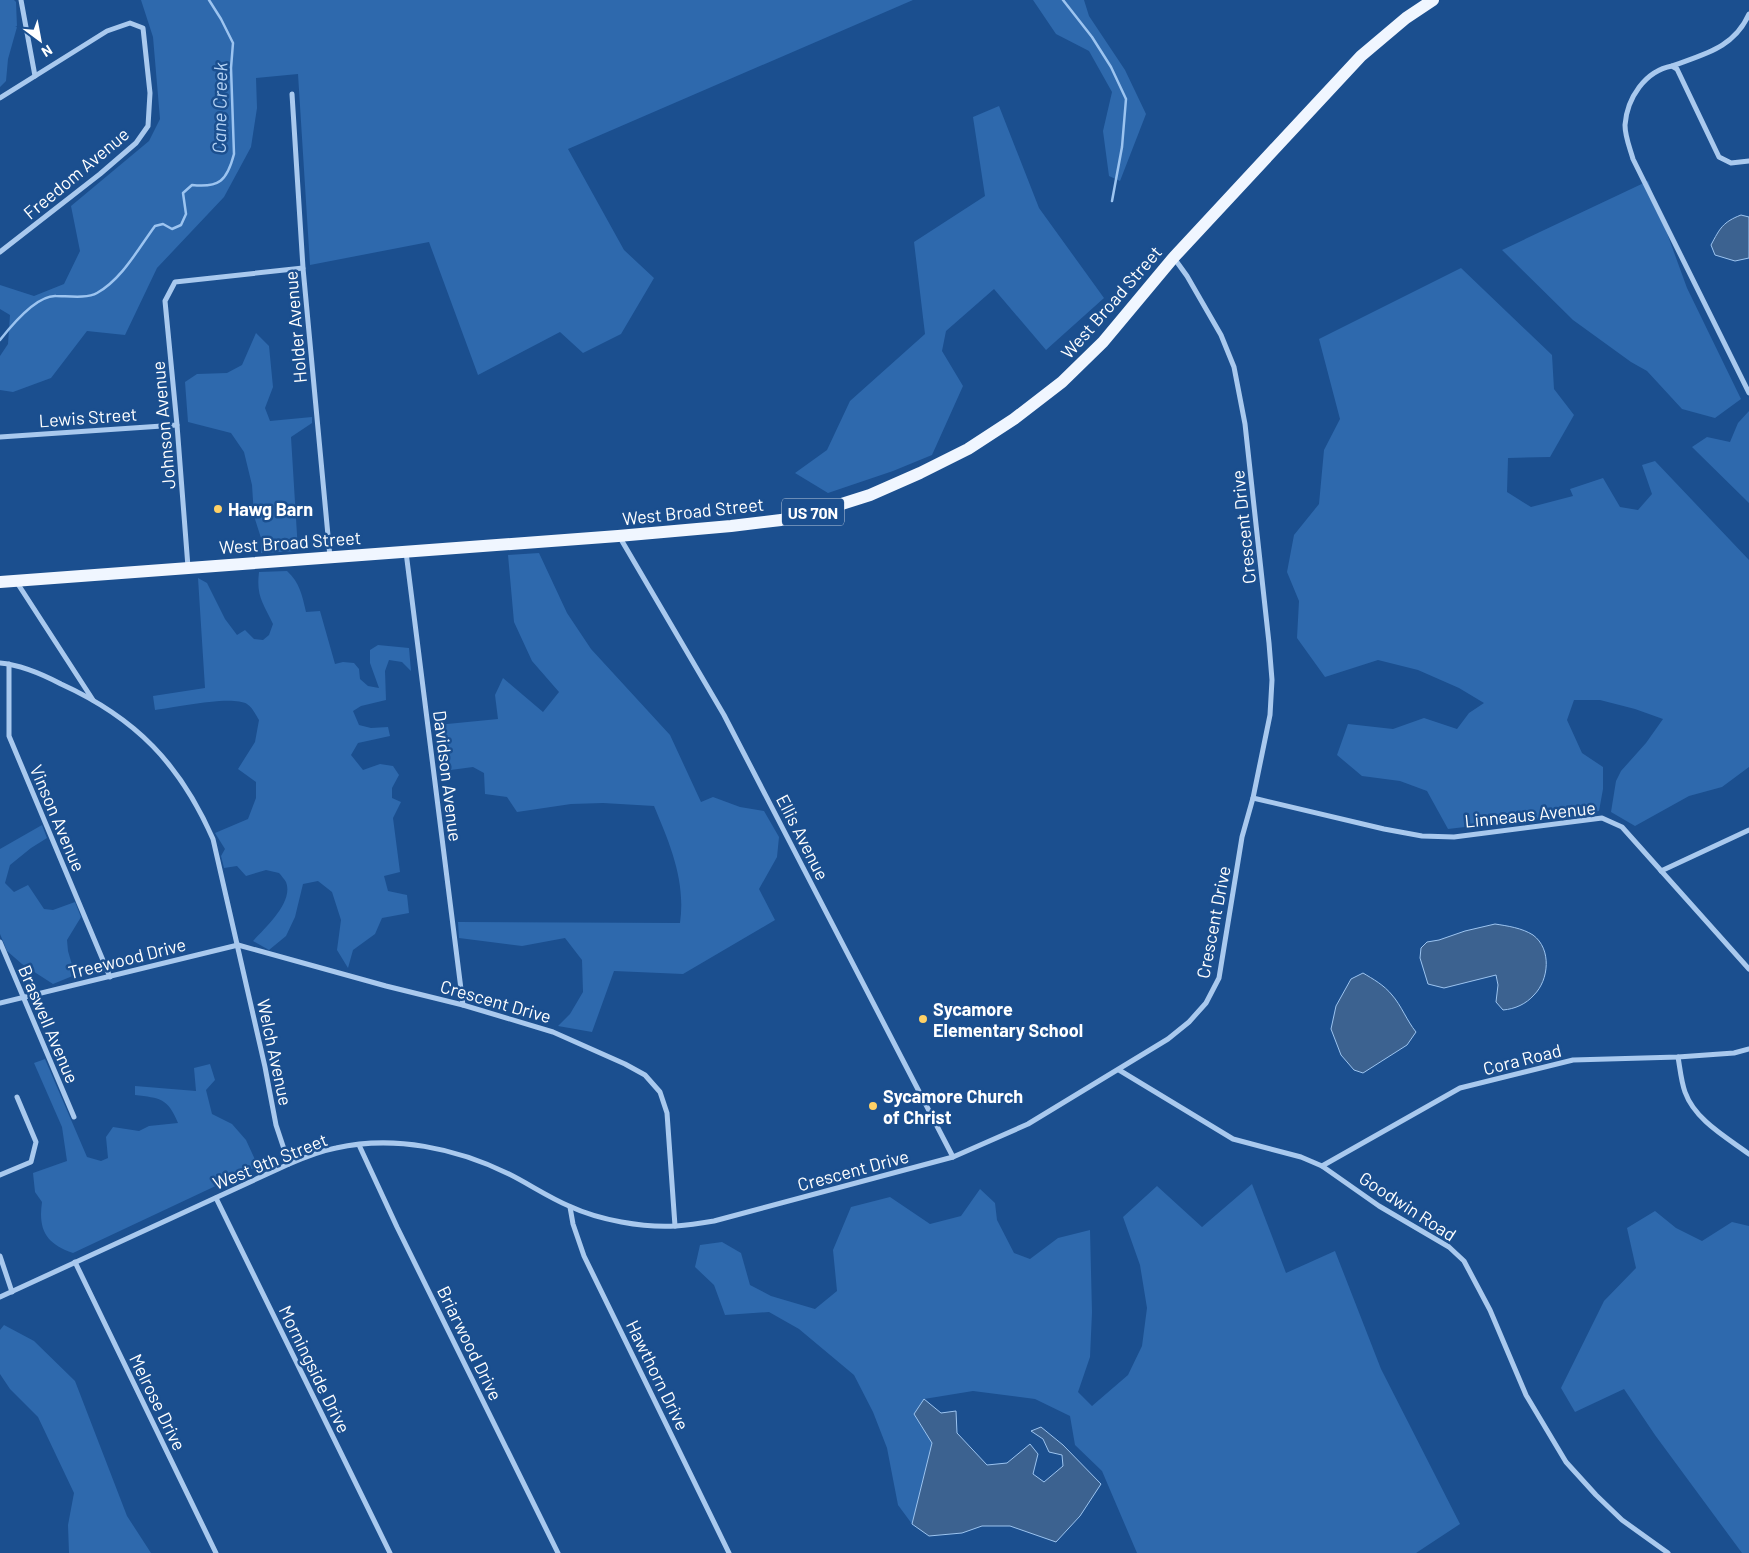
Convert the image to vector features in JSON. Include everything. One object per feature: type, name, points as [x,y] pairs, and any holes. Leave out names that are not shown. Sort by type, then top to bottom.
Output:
[{"type":"main road","name":"West Broad Street","points":[[0,582],[618,536],[771,521],[826,509],[870,495],[968,449],[1014,419],[1062,382],[1103,342],[1174,257],[1361,56],[1406,18],[1433,0]]},
{"type":"street","points":[[0,98],[35,76],[21,0]]},
{"type":"street","points":[[1749,14],[1738,33],[1728,42],[1716,49],[1672,66],[1663,67],[1646,78],[1636,92],[1625,126],[1626,139],[1633,159],[1749,392]]},
{"type":"street","name":"Freedom Avenue","points":[[0,252],[100,174],[136,143],[148,126],[150,93],[143,28],[130,22],[107,30],[35,76]]},
{"type":"street","points":[[1672,66],[1677,69],[1719,157],[1731,163],[1749,161]]},
{"type":"street","name":"Holder Avenue","points":[[292,94],[303,268],[330,557]]},
{"type":"street","name":"Crescent Drive","points":[[238,945],[463,1005],[554,1032],[645,1075],[660,1092],[667,1113],[675,1226],[714,1222],[953,1157],[1028,1124],[1168,1039],[1189,1022],[1206,1003],[1219,978],[1242,838],[1253,798],[1270,715],[1272,680],[1243,409],[1234,367],[1221,335],[1174,257]]},
{"type":"street","name":"Johnson Avenue","points":[[188,567],[178,425],[165,301],[175,282],[303,268]]},
{"type":"street","name":"Lewis Street","points":[[0,437],[178,425]]},
{"type":"street","name":"Ellis Avenue","points":[[618,536],[724,715],[953,1157]]},
{"type":"street","name":"Davidson Avenue","points":[[406,552],[463,1005]]},
{"type":"street","points":[[16,581],[94,700]]},
{"type":"street","points":[[0,663],[39,673],[94,700],[140,733],[165,760],[186,786],[201,812],[213,839],[238,945]]},
{"type":"street","name":"Vinson Avenue","points":[[9,664],[9,736],[110,977]]},
{"type":"street","name":"Linneaus Avenue","points":[[1253,798],[1384,830],[1422,836],[1454,836],[1602,818],[1622,827],[1749,969]]},
{"type":"street","points":[[1661,871],[1749,830]]},
{"type":"street","name":"Braswell Avenue","points":[[0,942],[74,1117]]},
{"type":"street","name":"Treewood Drive","points":[[0,1003],[238,945]]},
{"type":"street","name":"Welch Avenue","points":[[238,945],[276,1125],[289,1164]]},
{"type":"street","name":"Cora Road","points":[[1322,1166],[1460,1088],[1573,1060],[1678,1057],[1734,1053],[1749,1049]]},
{"type":"street","points":[[1678,1057],[1684,1092],[1694,1110],[1710,1125],[1749,1154]]},
{"type":"street","name":"Goodwin Road","points":[[1119,1070],[1233,1139],[1302,1156],[1322,1166],[1379,1206],[1449,1247],[1464,1261],[1490,1310],[1526,1395],[1566,1462],[1622,1520],[1668,1553]]},
{"type":"street","points":[[0,1175],[31,1162],[36,1142],[18,1097]]},
{"type":"street","name":"West 9th Street","points":[[0,1297],[289,1164],[311,1155],[337,1148],[359,1145],[396,1142],[465,1155],[508,1173],[570,1207],[630,1223],[675,1226]]},
{"type":"street","name":"Briarwood Drive","points":[[359,1145],[397,1227],[558,1553]]},
{"type":"street","name":"Morningside Drive","points":[[216,1198],[390,1553]]},
{"type":"street","name":"Hawthorn Drive","points":[[570,1207],[573,1224],[584,1256],[729,1553]]},
{"type":"street","points":[[0,1256],[12,1292]]},
{"type":"street","name":"Melrose Drive","points":[[75,1262],[216,1553]]},
{"type":"shaded area","points":[[0,0],[14,0],[16,2],[17,27],[8,59],[6,81],[0,87]]},
{"type":"shaded area","points":[[141,0],[913,0],[568,149],[624,250],[654,278],[621,334],[583,353],[560,332],[478,375],[429,242],[310,265],[298,74],[256,78],[257,108],[251,147],[224,197],[157,268],[125,335],[87,331],[51,378],[13,392],[0,390],[0,356],[8,344],[10,315],[0,309],[0,285],[34,296],[64,284],[80,251],[71,206],[149,141],[160,119],[153,37]]},
{"type":"shaded area","points":[[1033,0],[1084,0],[1089,16],[1125,70],[1146,114],[1120,181],[1109,176],[1103,131],[1112,92],[1089,51],[1056,34]]},
{"type":"shaded area","points":[[999,106],[1039,208],[1104,298],[1046,350],[994,289],[946,331],[942,351],[963,386],[932,455],[893,471],[828,493],[795,473],[827,450],[850,401],[925,334],[914,242],[985,196],[973,117]]},
{"type":"shaded area","points":[[1648,181],[1687,288],[1741,399],[1715,418],[1682,409],[1647,371],[1631,362],[1573,320],[1502,250]]},
{"type":"shaded area","points":[[1741,215],[1749,217],[1749,258],[1735,261],[1715,255],[1711,245],[1720,230],[1730,220]]},
{"type":"shaded area","points":[[1461,268],[1552,355],[1554,389],[1574,415],[1550,457],[1508,458],[1507,492],[1531,507],[1573,496],[1570,489],[1603,478],[1620,507],[1638,510],[1652,494],[1642,465],[1655,461],[1749,560],[1749,767],[1722,787],[1689,796],[1635,826],[1611,812],[1616,781],[1621,771],[1646,743],[1663,719],[1600,700],[1574,700],[1567,720],[1582,753],[1603,767],[1603,789],[1599,811],[1448,829],[1427,791],[1400,781],[1362,776],[1337,755],[1348,724],[1393,729],[1424,718],[1457,729],[1469,713],[1484,703],[1459,688],[1418,670],[1378,660],[1325,677],[1297,638],[1299,601],[1287,572],[1294,535],[1319,504],[1324,450],[1340,419],[1319,339]]},
{"type":"shaded area","points":[[256,333],[269,346],[273,387],[265,408],[270,421],[312,417],[312,423],[291,437],[298,551],[261,553],[261,538],[254,516],[252,485],[244,452],[231,433],[188,422],[185,382],[197,374],[227,373],[242,365]]},
{"type":"shaded area","points":[[1749,411],[1749,503],[1692,447],[1707,437],[1730,442],[1738,423]]},
{"type":"shaded area","points":[[539,553],[567,613],[591,649],[670,735],[701,802],[713,797],[740,807],[764,811],[779,837],[777,857],[759,889],[775,920],[683,974],[614,971],[592,1032],[558,1026],[570,1014],[583,992],[582,960],[565,938],[522,946],[459,938],[458,922],[680,923],[681,892],[679,878],[666,834],[654,806],[603,803],[571,804],[517,812],[507,797],[485,794],[484,773],[473,767],[443,771],[437,725],[498,719],[495,695],[503,678],[543,712],[559,692],[532,661],[514,622],[508,555]]},
{"type":"shaded area","points":[[287,571],[298,585],[306,612],[320,611],[335,664],[343,662],[354,663],[359,669],[360,679],[368,686],[379,688],[370,663],[370,650],[378,645],[409,648],[411,671],[402,662],[389,660],[385,671],[386,700],[361,706],[353,711],[359,725],[371,728],[388,727],[390,736],[358,743],[351,755],[363,770],[380,764],[393,766],[399,775],[392,788],[392,798],[401,802],[393,818],[400,872],[384,876],[388,891],[407,895],[409,913],[382,918],[375,934],[353,950],[348,968],[337,950],[341,920],[332,892],[318,881],[303,884],[295,917],[286,936],[269,950],[253,941],[271,922],[282,906],[286,898],[286,882],[279,873],[266,870],[246,876],[237,866],[224,868],[221,856],[225,849],[215,833],[248,819],[256,798],[256,782],[238,769],[255,742],[259,720],[252,709],[247,704],[239,702],[216,701],[155,710],[153,696],[205,688],[198,578],[207,583],[225,619],[237,635],[245,630],[254,639],[263,640],[269,635],[273,624],[259,593],[259,572]]},
{"type":"shaded area","points":[[42,825],[47,838],[10,865],[5,883],[14,892],[28,885],[44,909],[53,910],[75,902],[81,917],[67,940],[75,975],[53,984],[22,964],[7,951],[0,934],[0,849]]},
{"type":"shaded area","points":[[1495,924],[1515,928],[1533,935],[1543,948],[1546,956],[1545,973],[1539,989],[1531,998],[1520,1006],[1503,1010],[1496,1002],[1498,985],[1496,975],[1444,988],[1428,984],[1420,958],[1421,948],[1427,942]]},
{"type":"shaded area","points":[[1363,973],[1389,991],[1416,1032],[1407,1045],[1363,1073],[1354,1070],[1341,1055],[1331,1029],[1336,1006],[1351,979]]},
{"type":"shaded area","points":[[45,1059],[87,1157],[101,1161],[108,1158],[106,1137],[113,1127],[139,1131],[149,1126],[178,1123],[167,1104],[151,1097],[135,1095],[135,1086],[196,1091],[194,1068],[210,1064],[215,1080],[206,1090],[212,1114],[232,1124],[246,1140],[258,1166],[73,1253],[56,1245],[46,1235],[43,1228],[41,1221],[42,1202],[35,1192],[33,1173],[67,1161],[62,1127],[34,1063]]},
{"type":"shaded area","points":[[1252,1184],[1286,1273],[1335,1251],[1381,1369],[1460,1524],[1416,1553],[1137,1553],[1102,1471],[1075,1445],[1070,1416],[1035,1399],[973,1391],[924,1399],[914,1414],[932,1443],[912,1524],[898,1505],[887,1448],[873,1412],[854,1375],[799,1329],[769,1312],[725,1315],[714,1285],[695,1267],[700,1245],[722,1242],[741,1253],[750,1285],[771,1296],[815,1309],[837,1291],[833,1250],[851,1207],[890,1197],[930,1224],[961,1216],[980,1189],[995,1203],[997,1220],[1014,1253],[1030,1259],[1058,1238],[1090,1230],[1092,1312],[1090,1357],[1078,1392],[1092,1406],[1128,1375],[1142,1346],[1147,1308],[1140,1265],[1123,1217],[1157,1186],[1202,1227]]},
{"type":"shaded area","points":[[1655,1211],[1676,1228],[1702,1241],[1732,1222],[1749,1226],[1749,1553],[1742,1553],[1655,1435],[1624,1389],[1575,1412],[1561,1388],[1604,1301],[1636,1268],[1627,1228]]},
{"type":"shaded area","points":[[4,1325],[34,1341],[75,1381],[127,1516],[151,1553],[69,1553],[68,1525],[74,1493],[38,1417],[10,1389],[0,1374],[0,1330]]},
{"type":"shaded area","points":[[924,1399],[941,1413],[956,1411],[957,1433],[987,1465],[1007,1463],[1030,1444],[1038,1454],[1033,1474],[1044,1482],[1063,1466],[1062,1455],[1049,1452],[1043,1439],[1031,1431],[1041,1427],[1063,1445],[1101,1484],[1080,1516],[1056,1542],[1010,1526],[982,1526],[962,1533],[929,1536],[912,1524],[932,1443],[914,1414]]},
{"type":"waterway","name":"Cane Creek","points":[[0,340],[25,312],[40,300],[56,296],[88,296],[106,287],[122,272],[155,226],[163,224],[172,229],[181,225],[186,214],[183,193],[192,185],[215,184],[225,176],[234,154],[231,68],[233,43],[209,0]]},
{"type":"waterway","points":[[1063,0],[1092,37],[1111,67],[1126,99],[1122,147],[1112,201]]},
{"type":"place","name":"Hawg Barn","points":[[218,509]]},
{"type":"place","name":"Sycamore Elementary School","points":[[923,1019]]},
{"type":"place","name":"Sycamore Church of Christ","points":[[873,1106]]}]
